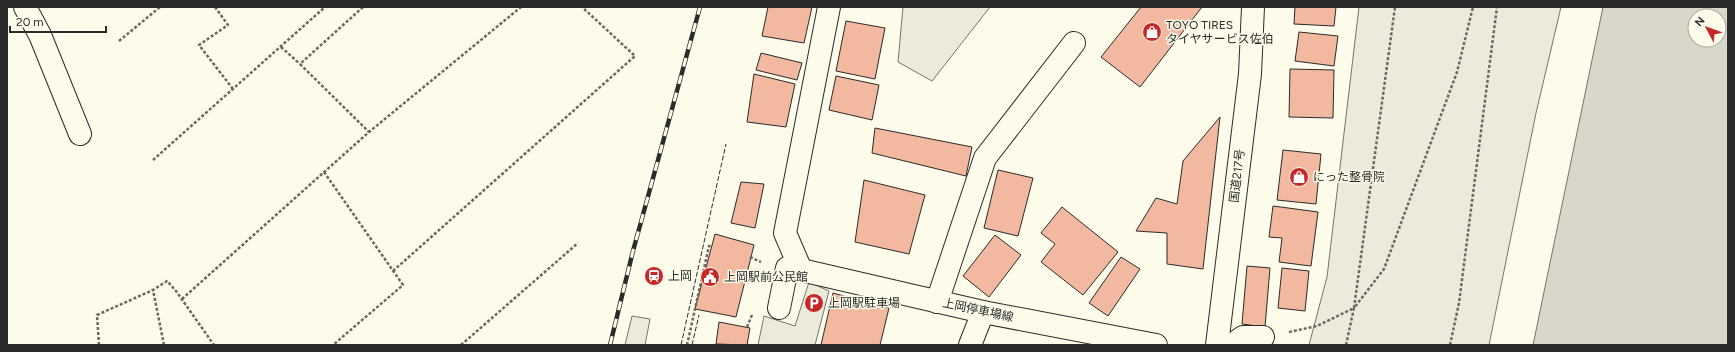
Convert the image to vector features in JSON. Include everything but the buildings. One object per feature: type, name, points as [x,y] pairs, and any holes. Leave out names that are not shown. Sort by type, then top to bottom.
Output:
[{"type":"main road","points":[[25,7],[40,35],[80,134]]},
{"type":"main road","points":[[801,270],[785,234],[829,7]]},
{"type":"main road","name":"国道217号","points":[[1217,345],[1250,74],[1253,7]]},
{"type":"main road","points":[[937,302],[985,158],[1074,43]]},
{"type":"main road","points":[[778,308],[787,268],[801,270]]},
{"type":"main road","name":"上岡停車場線","points":[[801,270],[983,312],[1156,345]]},
{"type":"main road","points":[[970,345],[983,312]]},
{"type":"main road","points":[[1232,345],[1243,338],[1263,337]]},
{"type":"path","points":[[119,41],[160,7]]},
{"type":"path","points":[[215,7],[228,25],[199,45],[233,89]]},
{"type":"path","points":[[153,160],[325,7]]},
{"type":"path","points":[[300,64],[363,7]]},
{"type":"path","points":[[182,298],[369,132],[521,7]]},
{"type":"path","points":[[393,271],[635,56],[582,7]]},
{"type":"path","points":[[1346,345],[1354,308],[1395,7]]},
{"type":"path","points":[[1263,337],[1317,326],[1354,308],[1384,268],[1457,72],[1473,7]]},
{"type":"path","points":[[1450,345],[1460,295],[1497,7]]},
{"type":"path","points":[[281,47],[369,132]]},
{"type":"path","points":[[324,172],[403,286],[333,345]]},
{"type":"path","points":[[461,345],[578,243]]},
{"type":"path","points":[[687,345],[711,246]]},
{"type":"path","points":[[99,345],[100,341],[97,315],[153,290],[167,281],[182,298],[214,345]]},
{"type":"path","points":[[153,290],[164,345]]},
{"type":"shaded area","points":[[903,7],[990,7],[932,81],[898,62]]},
{"type":"shaded area","points":[[1359,7],[1561,7],[1536,113],[1489,345],[1309,345],[1327,277]]},
{"type":"shaded area","points":[[1603,7],[1728,7],[1728,345],[1533,345]]},
{"type":"shaded area","name":"上岡駅駐車場","points":[[809,282],[829,291],[815,345],[758,345],[764,316],[795,326]]},
{"type":"shaded area","points":[[632,316],[650,319],[645,345],[625,345]]},
{"type":"railway","points":[[610,345],[633,251],[700,7]]},
{"type":"fence","points":[[681,345],[726,144]]},
{"type":"fence","points":[[692,345],[699,315]]},
{"type":"place","name":"TOYO TIRES タイヤサービス佐伯","points":[[1152,32]]},
{"type":"place","name":"にった整骨院","points":[[1299,177]]},
{"type":"place","name":"上岡","points":[[654,276]]},
{"type":"place","name":"上岡駅前公民館","points":[[710,277]]},
{"type":"place","name":"上岡駅駐車場","points":[[814,303]]}]
